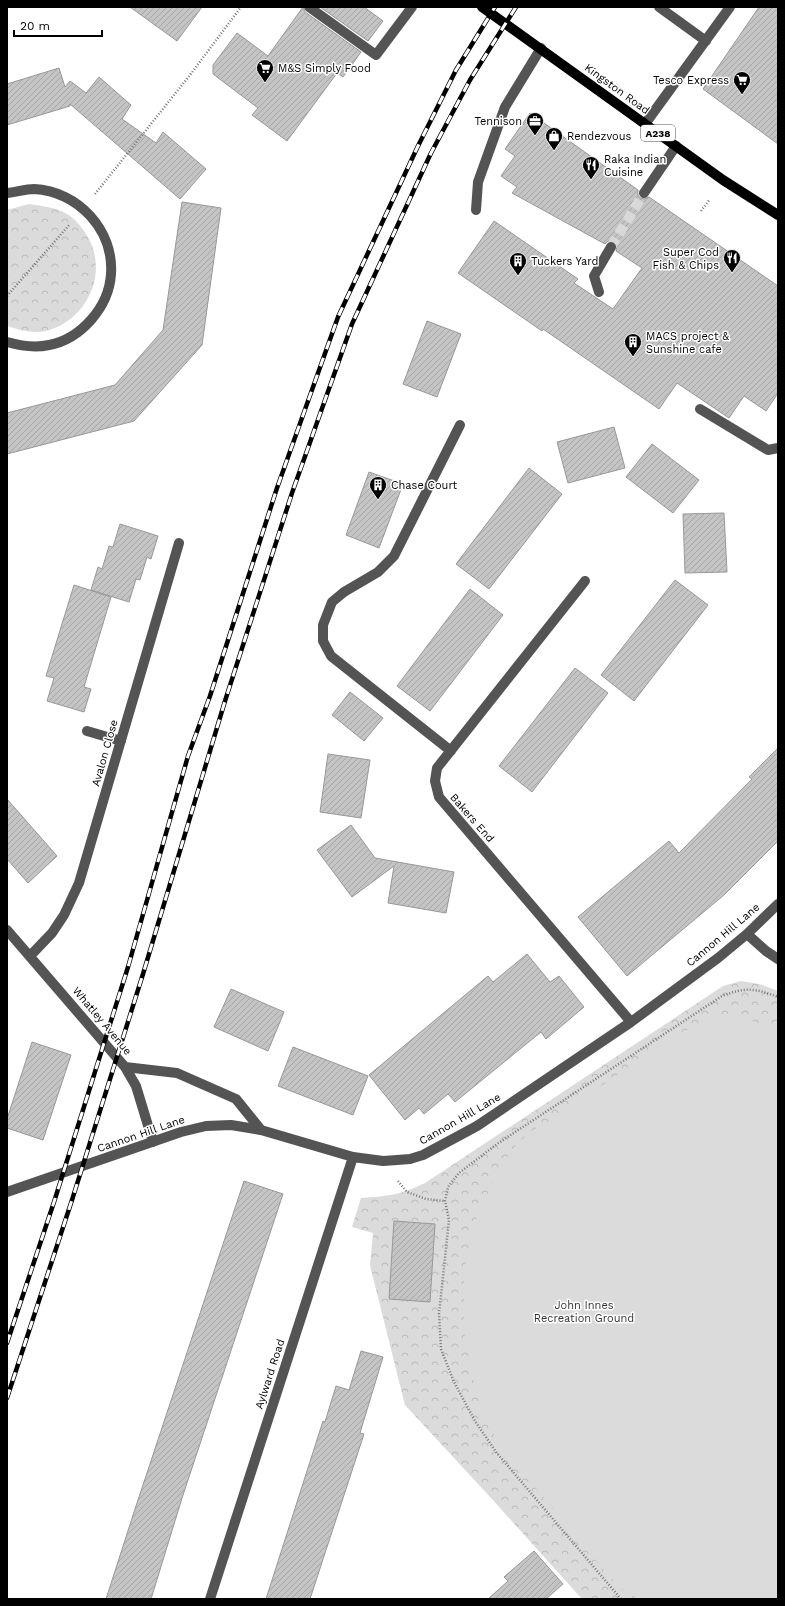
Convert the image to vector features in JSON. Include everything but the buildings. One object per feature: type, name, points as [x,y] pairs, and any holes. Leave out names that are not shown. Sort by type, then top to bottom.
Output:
[{"type":"main road","name":"Kingston Road","points":[[482,7],[723,180],[778,216]]},
{"type":"street","points":[[309,7],[376,55],[412,7]]},
{"type":"street","points":[[659,7],[706,41]]},
{"type":"street","points":[[645,124],[730,7]]},
{"type":"street","points":[[476,210],[478,182],[505,107],[540,48]]},
{"type":"street","points":[[644,193],[676,146]]},
{"type":"street","points":[[7,193],[34,189],[60,194],[84,208],[100,227],[109,250],[111,275],[105,299],[92,320],[73,336],[50,345],[25,347],[7,342]]},
{"type":"street","points":[[599,292],[594,276],[611,247]]},
{"type":"street","points":[[700,409],[768,450],[778,448]]},
{"type":"street","points":[[451,751],[331,656],[323,641],[323,625],[332,602],[344,592],[378,572],[394,556],[460,425]]},
{"type":"street","name":"Avalon Close","points":[[30,956],[52,933],[64,915],[79,883],[179,543]]},
{"type":"street","name":"Bakers End","points":[[585,581],[437,768],[435,781],[439,797],[631,1022]]},
{"type":"street","points":[[87,732],[122,741]]},
{"type":"street","name":"Cannon Hill Lane","points":[[7,1192],[181,1132],[206,1126],[231,1126],[261,1130],[353,1157],[383,1161],[410,1159],[423,1155],[477,1126],[631,1022],[718,958],[747,934],[778,904]]},
{"type":"street","name":"Whatley Avenue","points":[[7,930],[125,1067],[136,1086],[152,1142]]},
{"type":"street","points":[[747,934],[766,951],[778,959]]},
{"type":"street","points":[[125,1067],[177,1073],[236,1100],[261,1130]]},
{"type":"street","name":"Aylward Road","points":[[210,1599],[353,1157]]},
{"type":"path","points":[[7,296],[84,208],[242,7]]},
{"type":"path","points":[[701,211],[710,199]]},
{"type":"path","points":[[622,1599],[496,1452],[475,1421],[454,1382],[440,1349],[439,1314],[449,1220],[445,1201],[448,1187],[459,1172],[497,1144],[722,996],[738,990],[751,988],[778,997]]},
{"type":"path","points":[[383,1161],[407,1192],[426,1199],[445,1201]]},
{"type":"green space","points":[[29,204],[58,210],[74,219],[89,239],[94,253],[96,267],[90,295],[82,307],[60,326],[41,332],[26,331],[7,326],[7,210]]},
{"type":"green space","name":"John Innes Recreation Ground","points":[[741,981],[759,984],[778,991],[778,1599],[582,1599],[405,1405],[370,1265],[373,1233],[352,1227],[361,1198],[394,1194],[425,1183],[723,986]]},
{"type":"green space","name":"John Innes Recreation Ground","points":[[725,1016],[741,1018],[759,1023],[778,1036],[778,1599],[639,1599],[619,1587],[515,1463],[493,1433],[480,1406],[471,1371],[464,1330],[464,1277],[470,1236],[479,1212],[504,1162],[516,1145],[530,1132],[559,1115],[674,1036],[703,1022]]},
{"type":"tunnel","points":[[611,247],[644,193]]},
{"type":"railway","points":[[7,1343],[54,1202],[128,967],[188,756],[210,696],[277,488],[338,317],[418,146],[456,70],[495,7]]},
{"type":"railway","points":[[7,1398],[72,1200],[143,974],[225,701],[292,493],[352,324],[431,153],[470,80],[516,7]]},
{"type":"place","name":"M&S Simply Food","points":[[265,83]]},
{"type":"place","name":"Tesco Express","points":[[742,95]]},
{"type":"place","name":"Tennison","points":[[535,136]]},
{"type":"place","name":"Rendezvous","points":[[554,151]]},
{"type":"place","name":"Raka Indian Cuisine","points":[[591,180]]},
{"type":"place","name":"Super Cod Fish & Chips","points":[[732,273]]},
{"type":"place","name":"Tuckers Yard","points":[[518,276]]},
{"type":"place","name":"MACS project & Sunshine cafe","points":[[633,357]]},
{"type":"place","name":"Chase Court","points":[[378,500]]}]
